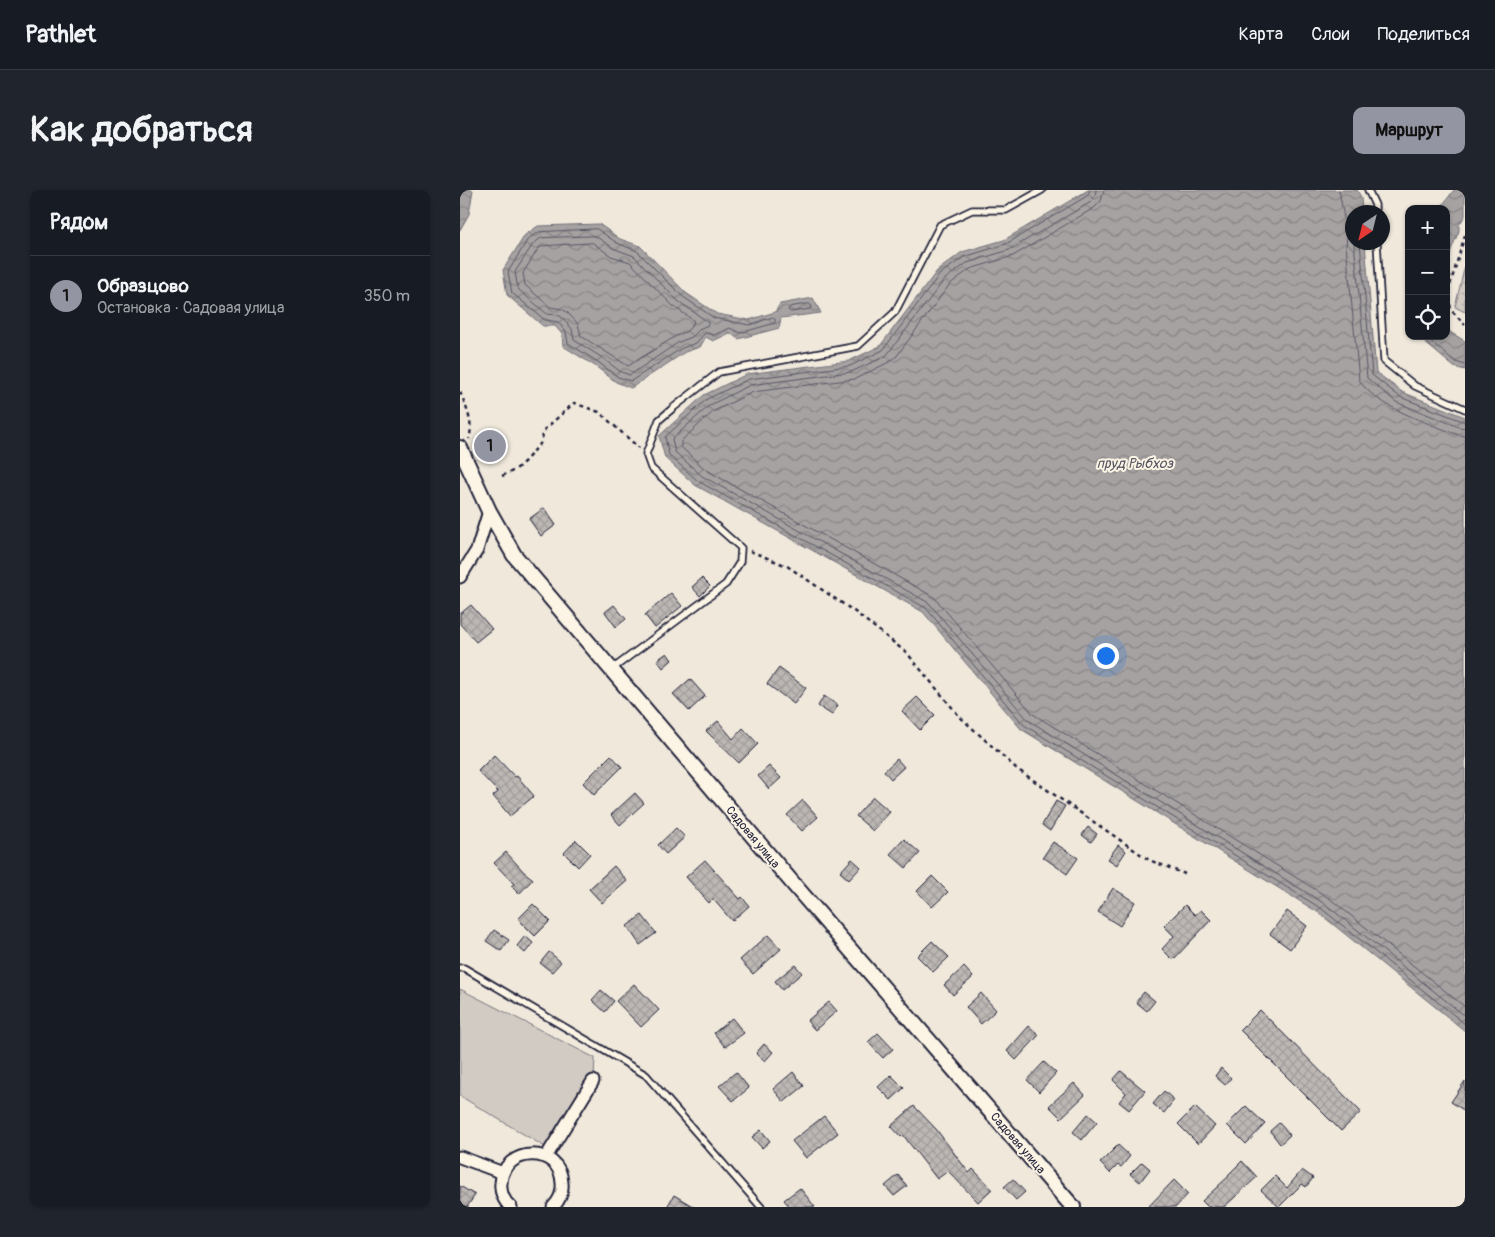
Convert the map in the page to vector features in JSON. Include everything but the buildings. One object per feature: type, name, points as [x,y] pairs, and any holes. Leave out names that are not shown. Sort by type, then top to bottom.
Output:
[{"type":"street","name":"Садовая улица","points":[[462,451],[489,511],[514,555],[611,671],[1073,1207]]},
{"type":"street","points":[[460,577],[477,550],[489,511]]},
{"type":"street","points":[[546,1157],[593,1081]]},
{"type":"street","points":[[511,1207],[507,1204],[502,1194],[500,1184],[503,1173],[510,1162],[521,1155],[534,1153],[546,1157],[556,1165],[562,1177],[563,1190],[560,1205]]},
{"type":"street","points":[[460,1157],[503,1173]]},
{"type":"lane","points":[[611,671],[726,584],[740,562],[742,548],[651,468],[646,454],[659,420],[719,372],[858,346],[895,312],[940,225],[972,210],[1006,210],[1042,190]]},
{"type":"lane","points":[[1368,190],[1375,205]]},
{"type":"lane","points":[[1377,250],[1384,361],[1415,386],[1465,409]]},
{"type":"lane","points":[[460,968],[473,973],[646,1075],[762,1207]]},
{"type":"path","points":[[1465,235],[1448,292],[1451,310],[1465,325]]},
{"type":"path","points":[[460,392],[467,410],[470,435],[462,451]]},
{"type":"path","points":[[502,476],[515,470],[525,461],[540,444],[545,429],[574,403],[599,412],[646,454]]},
{"type":"path","points":[[742,548],[787,566],[854,612],[907,653],[960,717],[1017,769],[1149,860],[1185,874]]},
{"type":"shaded area","points":[[1465,265],[1465,312],[1455,307]]},
{"type":"shaded area","points":[[460,989],[595,1058],[594,1076],[550,1150],[460,1096]]},
{"type":"water","points":[[460,190],[473,190],[469,214],[460,230]]},
{"type":"water","name":"пруд Рыбхоз","points":[[1088,190],[1357,190],[1361,197],[1362,205],[1345,205],[1345,250],[1366,250],[1376,372],[1402,392],[1465,417],[1465,1031],[1319,913],[1021,729],[923,612],[695,485],[665,458],[659,436],[704,395],[747,374],[849,361],[880,346],[937,271],[962,252],[1004,240]]},
{"type":"water","points":[[1454,190],[1465,190],[1465,216],[1459,225],[1459,231],[1450,256],[1450,205],[1443,205]]},
{"type":"water","points":[[599,224],[620,239],[640,246],[686,293],[717,314],[749,320],[775,312],[780,304],[813,298],[821,313],[781,318],[779,328],[738,339],[730,333],[713,341],[706,337],[700,347],[685,352],[631,388],[616,382],[563,346],[562,334],[555,326],[543,326],[507,295],[503,270],[525,235],[538,226]]},
{"type":"water","points":[[1450,332],[1465,341],[1465,370],[1454,367],[1422,340],[1450,340]]},
{"type":"place","name":"Образцово","points":[[490,446]]}]
